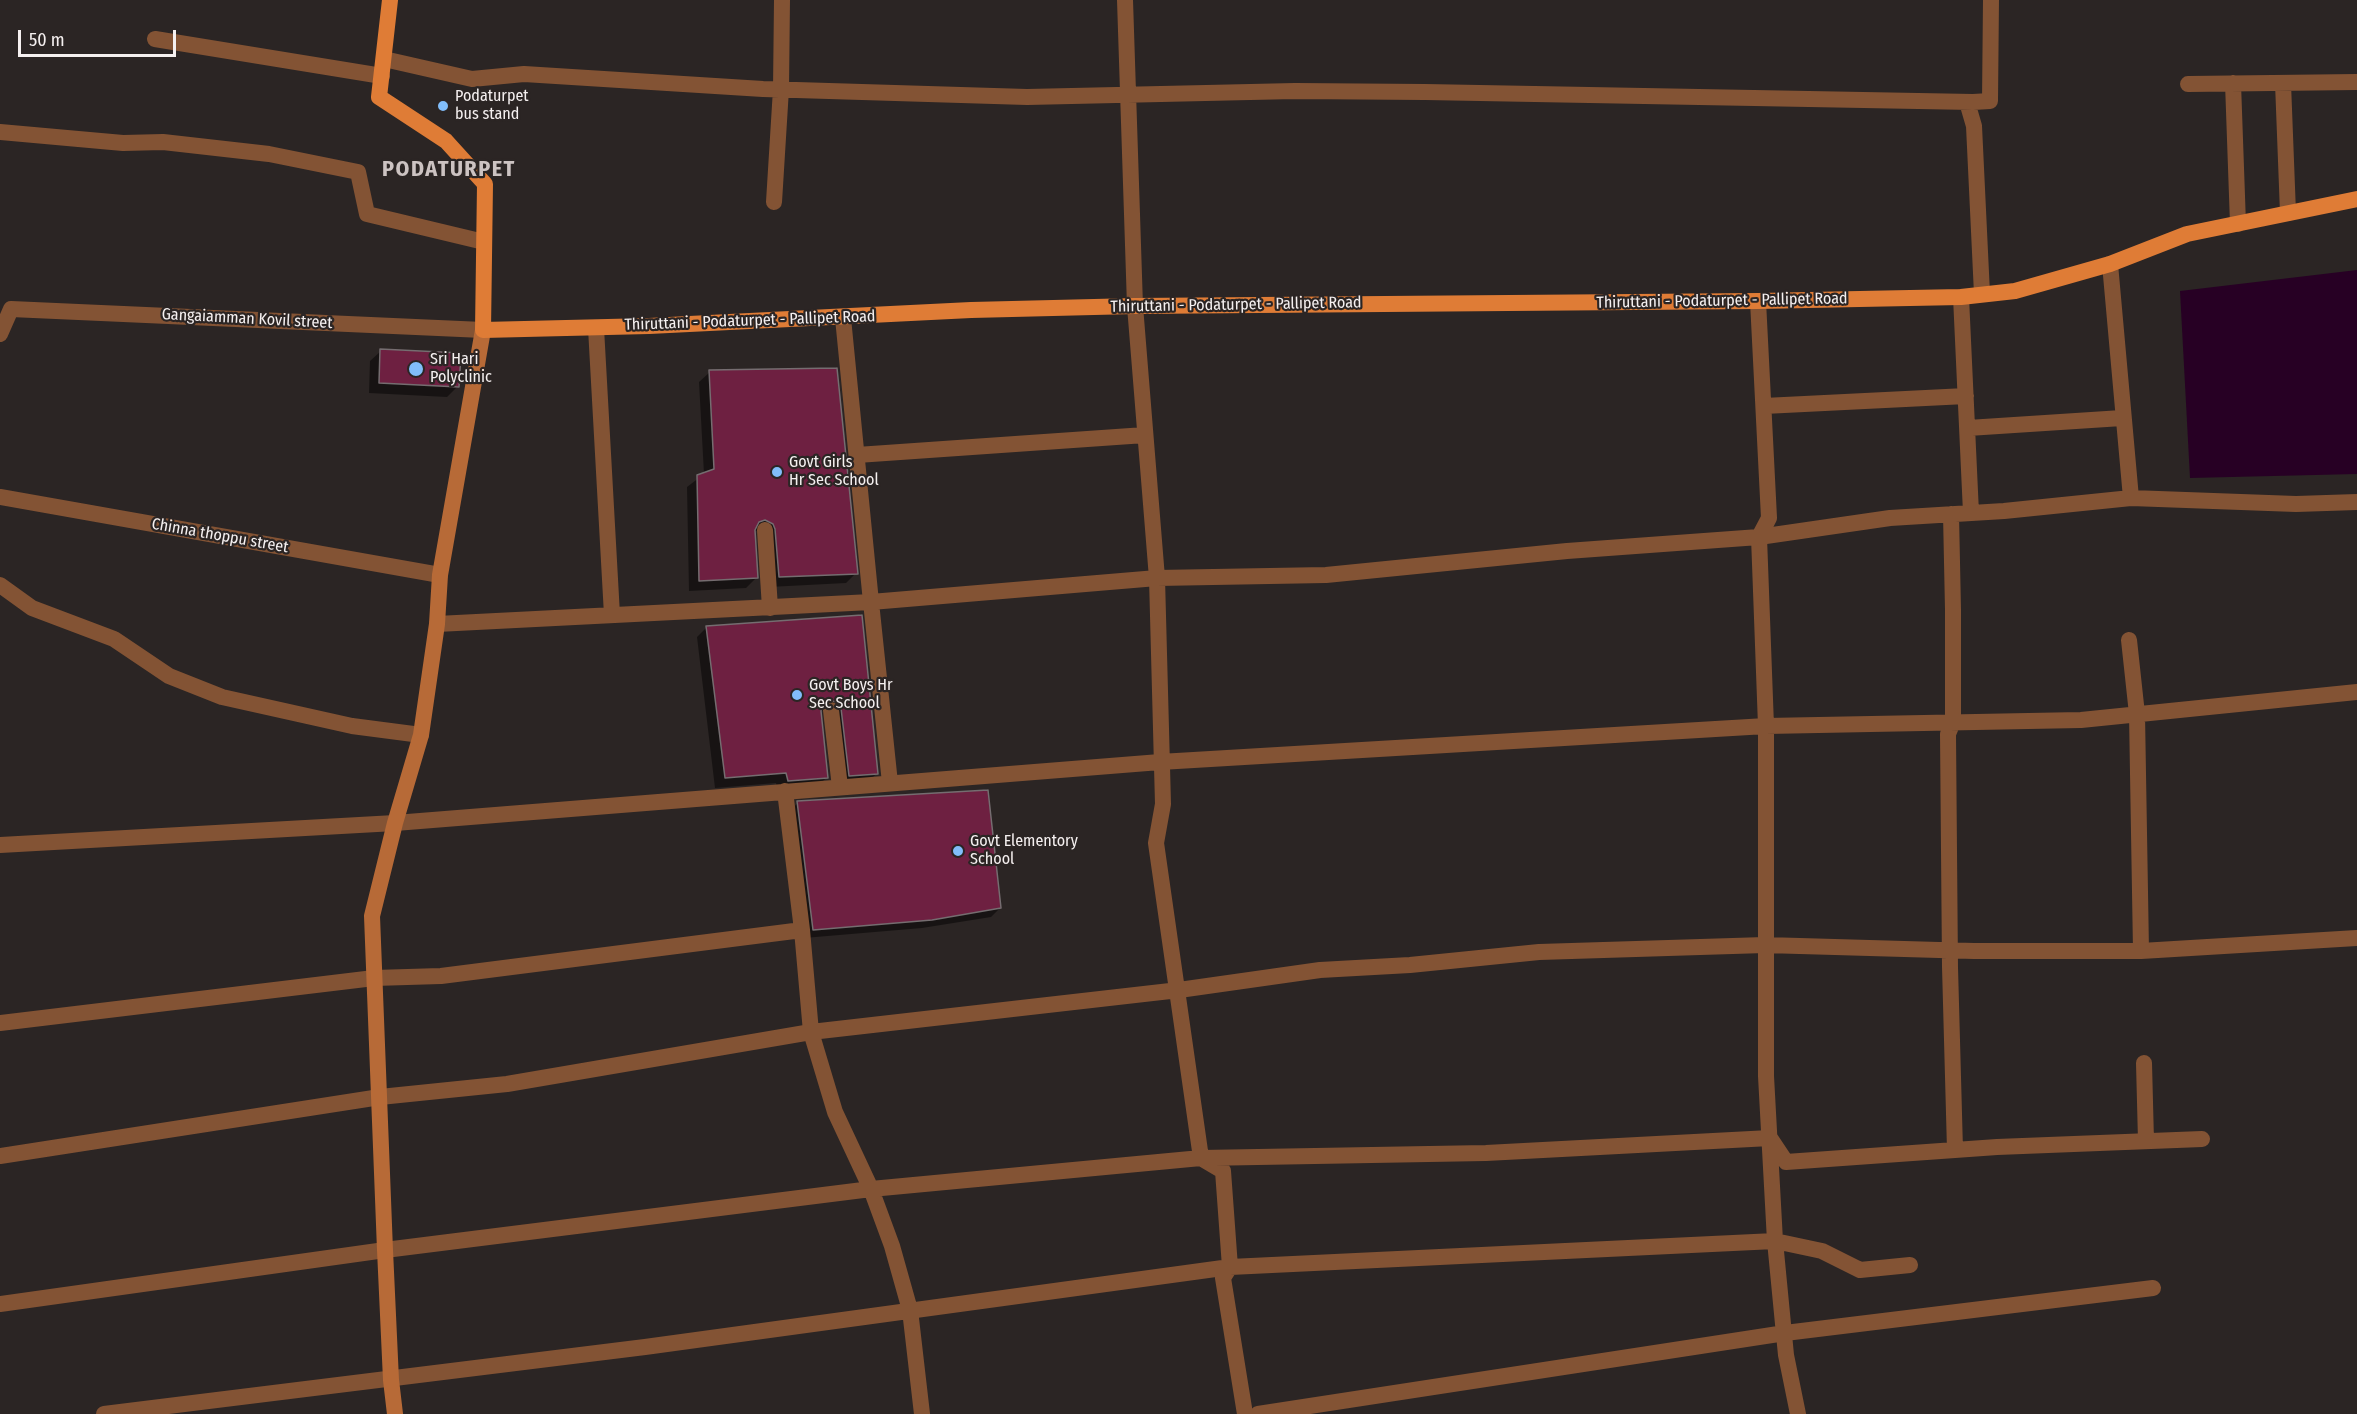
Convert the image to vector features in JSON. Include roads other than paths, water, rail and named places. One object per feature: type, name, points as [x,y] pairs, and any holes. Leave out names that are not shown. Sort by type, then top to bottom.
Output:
[{"type":"main road","points":[[390,0],[379,97],[446,141],[485,184],[483,330],[440,575],[437,624],[421,735],[395,823],[372,916],[391,1380],[395,1414]]},
{"type":"main road","name":"Thiruttani - Podaturpet - Pallipet Road","points":[[483,330],[843,318],[970,310],[1135,306],[1961,297],[2015,291],[2110,264],[2187,234],[2357,199]]},
{"type":"street","points":[[774,202],[781,89],[782,0]]},
{"type":"street","points":[[1125,0],[1126,94],[1135,306],[1157,578],[1160,762],[1163,804],[1156,843],[1179,990],[1201,1158]]},
{"type":"street","points":[[384,59],[472,79],[524,74],[781,89],[1027,97],[1425,92],[1967,102],[1990,101],[1991,0]]},
{"type":"street","points":[[155,39],[382,76]]},
{"type":"street","points":[[2188,84],[2357,82]]},
{"type":"street","points":[[2233,83],[2238,224]]},
{"type":"street","points":[[2283,83],[2288,213]]},
{"type":"street","points":[[1967,102],[1974,126],[1982,294]]},
{"type":"street","points":[[0,132],[123,142],[163,142],[269,154],[358,172],[367,214],[484,242]]},
{"type":"street","points":[[2110,264],[2122,418],[2131,498]]},
{"type":"street","points":[[1961,297],[1971,513]]},
{"type":"street","points":[[1758,301],[1769,518],[1759,537],[1766,726],[1766,1076],[1775,1241],[1785,1334],[1798,1414]]},
{"type":"street","name":"Gangaiamman Kovil street","points":[[0,334],[11,309],[483,330]]},
{"type":"street","points":[[843,318],[890,783]]},
{"type":"street","points":[[596,327],[612,615]]},
{"type":"street","points":[[1764,406],[1966,396]]},
{"type":"street","points":[[1968,428],[2122,418]]},
{"type":"street","points":[[857,455],[1145,435]]},
{"type":"street","name":"Chinna thoppu street","points":[[0,497],[440,575]]},
{"type":"street","points":[[437,624],[871,602],[1157,578],[1326,574],[1567,551],[1759,537],[1890,518],[2131,498],[2296,504],[2357,502]]},
{"type":"street","points":[[1951,514],[1953,722],[1948,734],[1955,1150]]},
{"type":"street","points":[[765,530],[770,608]]},
{"type":"street","points":[[0,585],[32,608],[114,639],[169,676],[222,697],[352,726],[421,735]]},
{"type":"street","points":[[2129,640],[2137,714],[2141,951]]},
{"type":"street","points":[[0,845],[395,823],[1160,762],[1766,726],[2081,720],[2357,692]]},
{"type":"street","points":[[831,710],[840,787]]},
{"type":"street","points":[[785,791],[802,930],[811,1032],[835,1112],[871,1190],[892,1246],[910,1310],[922,1414]]},
{"type":"street","points":[[0,1023],[374,978],[441,976],[802,930]]},
{"type":"street","points":[[0,1156],[380,1097],[507,1084],[811,1032],[1179,990],[1320,970],[1410,965],[1539,952],[1765,945],[1950,950],[2141,951],[2357,939]]},
{"type":"street","points":[[2144,1063],[2146,1141]]},
{"type":"street","points":[[1770,1138],[1786,1162],[1955,1150],[2202,1139]]},
{"type":"street","points":[[0,1304],[385,1250],[871,1190],[1201,1158],[1486,1154],[1770,1138]]},
{"type":"street","points":[[1201,1158],[1223,1171],[1230,1267],[1223,1278],[1245,1414]]},
{"type":"street","points":[[104,1414],[391,1380],[1230,1267],[1775,1241],[1822,1251],[1860,1270],[1910,1265]]},
{"type":"street","points":[[1258,1414],[1785,1334],[2153,1288]]},
{"type":"place","name":"Podaturpet bus stand","points":[[443,106]]},
{"type":"place","name":"Sri Hari Polyclinic","points":[[416,369]]},
{"type":"place","name":"Govt Girls Hr Sec School","points":[[777,472]]},
{"type":"place","name":"Govt Boys Hr Sec School","points":[[797,695]]},
{"type":"place","name":"Govt Elementory School","points":[[958,851]]},
{"type":"district","name":"PODATURPET","points":[[449,170]]}]
